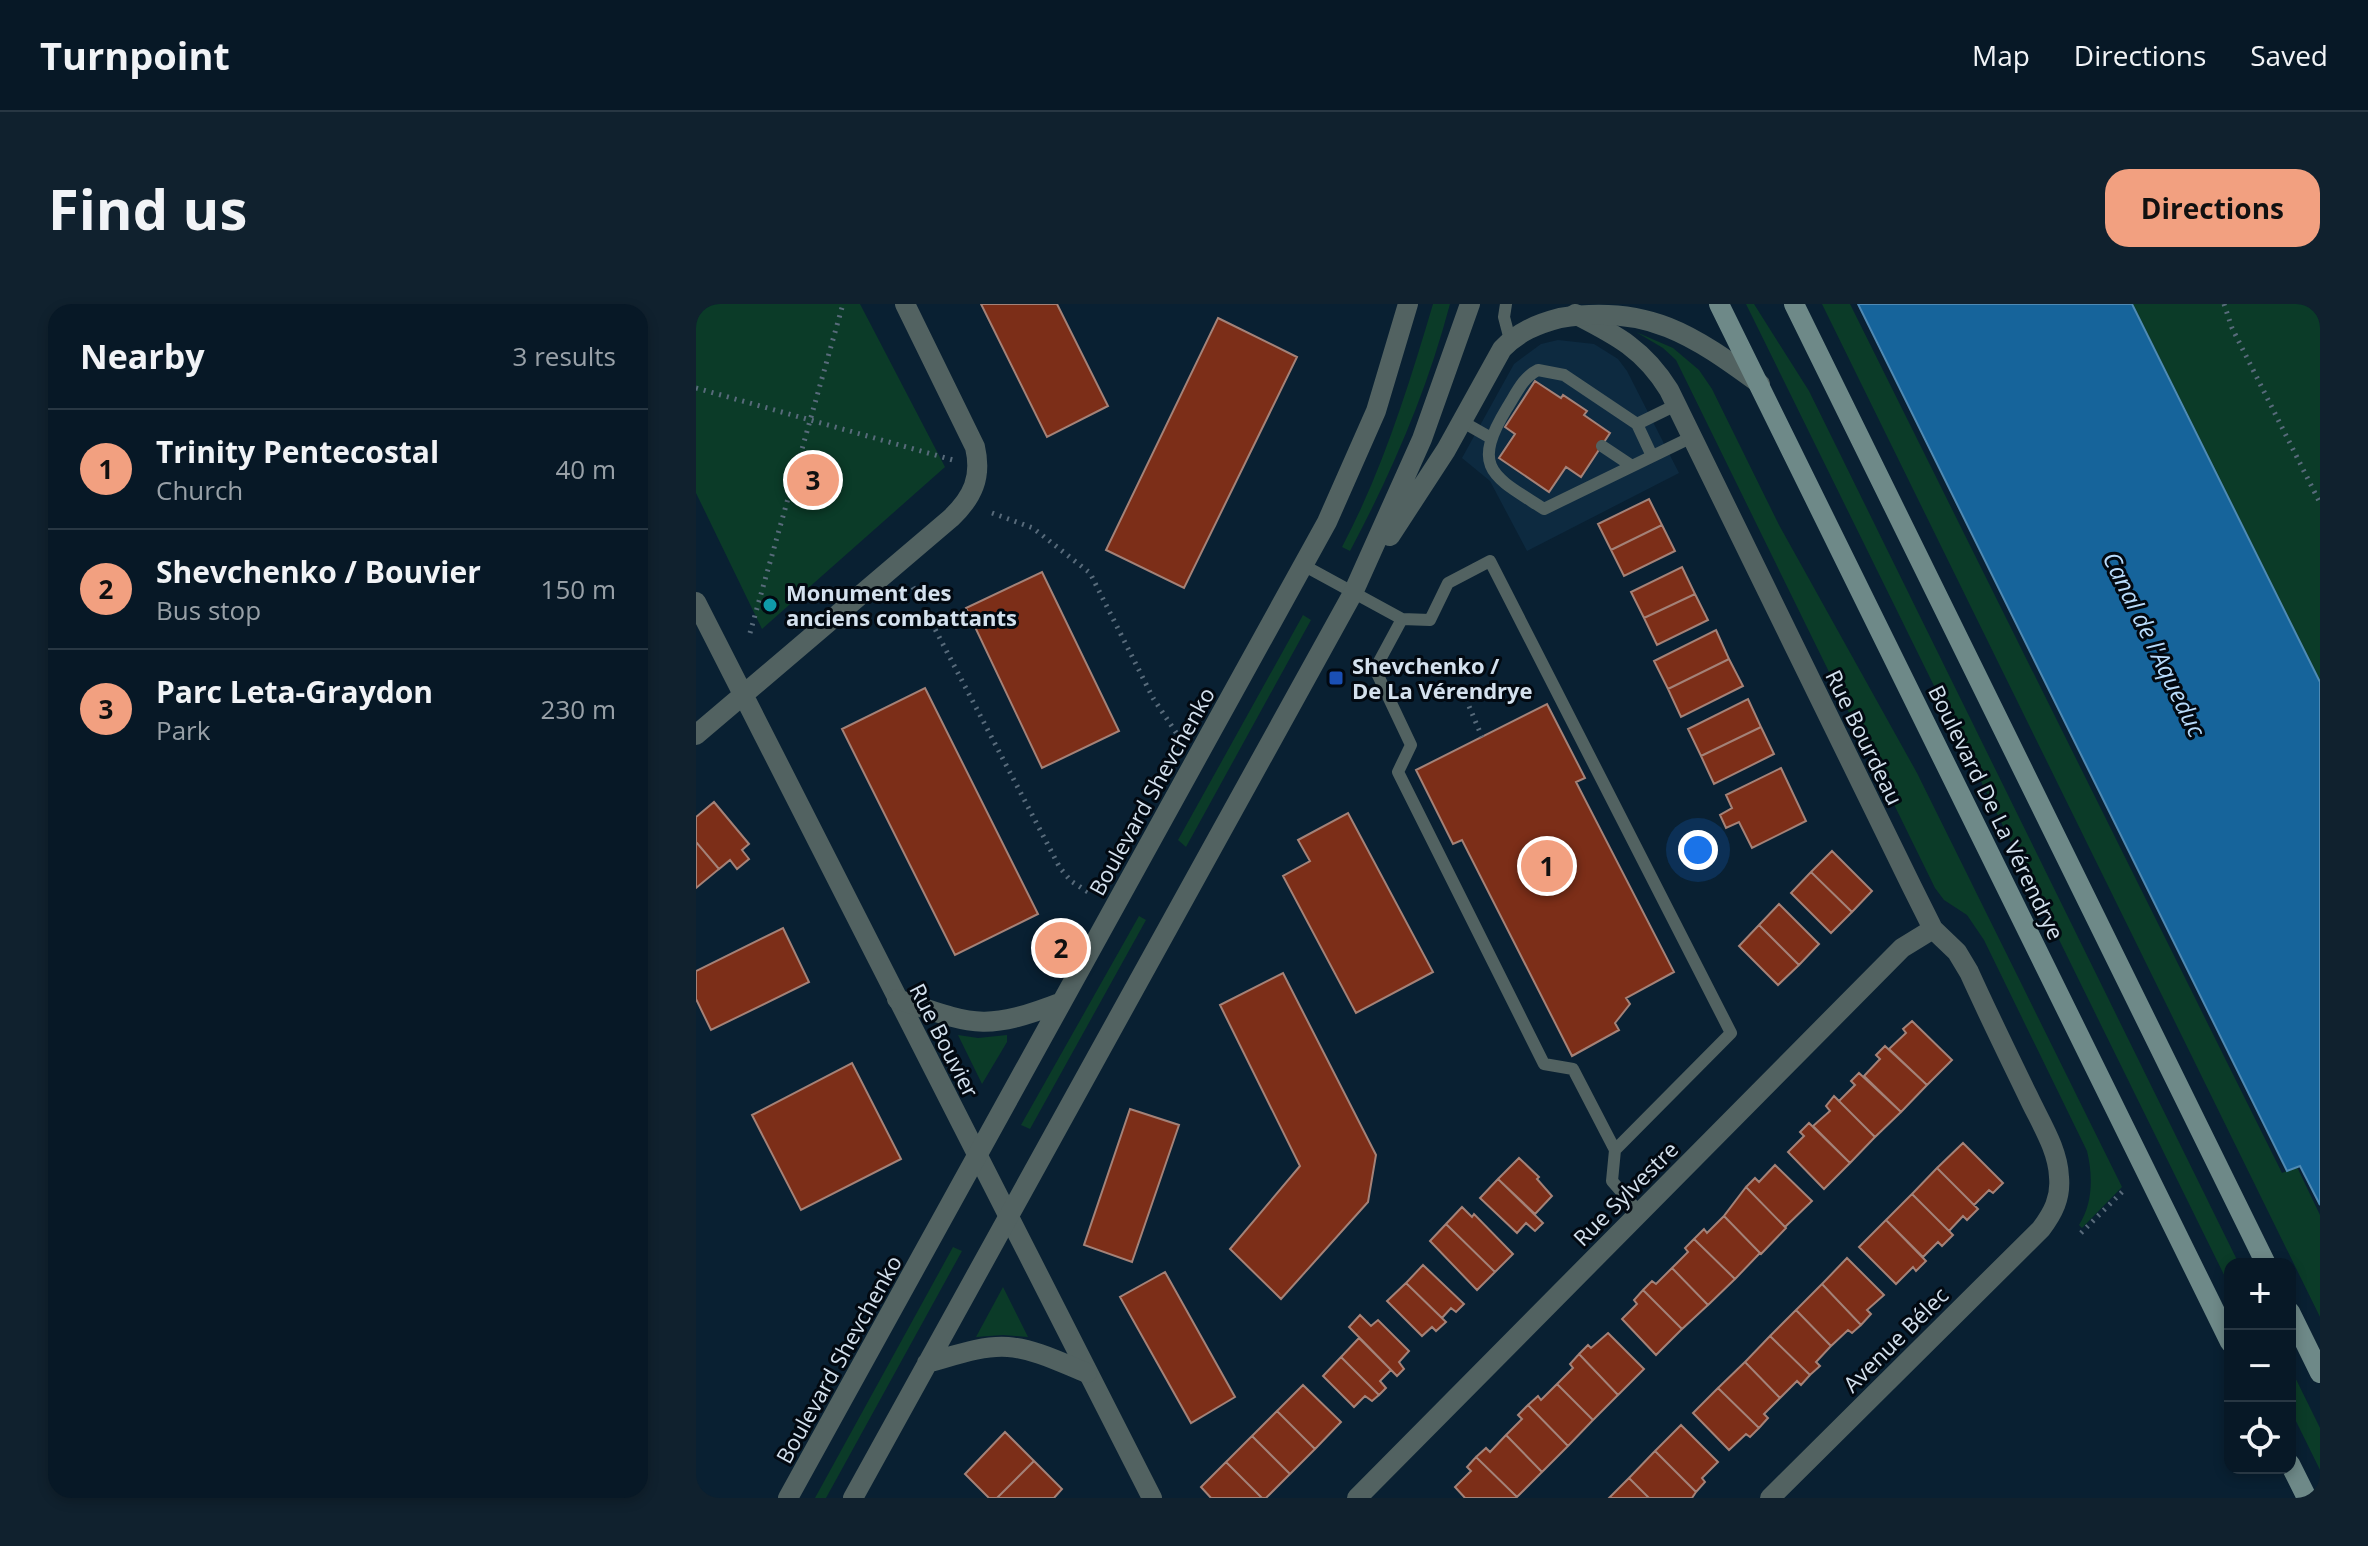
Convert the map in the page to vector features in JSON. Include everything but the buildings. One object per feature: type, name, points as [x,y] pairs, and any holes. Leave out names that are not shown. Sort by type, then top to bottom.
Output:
[{"type":"main road","name":"Boulevard De La Vérendrye","points":[[1719,304],[2224,1330]]},
{"type":"main road","name":"Boulevard De La Vérendrye","points":[[1794,304],[2263,1258]]},
{"type":"main road","points":[[2296,1324],[2320,1373]]},
{"type":"main road","points":[[2295,1474],[2307,1498]]},
{"type":"street","points":[[696,735],[951,518],[963,506],[975,485],[978,472],[975,447],[905,304]]},
{"type":"street","name":"Boulevard Shevchenko","points":[[788,1498],[1342,493],[1385,385],[1408,304]]},
{"type":"street","points":[[1353,593],[1422,439],[1470,304]]},
{"type":"street","points":[[853,1498],[1353,593],[1446,450],[1487,373],[1510,340],[1533,327],[1575,314],[1633,308],[1691,335],[1760,384]]},
{"type":"street","name":"Rue Bourdeau","points":[[1575,314],[1620,338],[1642,354],[1660,374],[1933,929],[1957,952],[1969,972],[2055,1155],[2060,1181],[2053,1213]]},
{"type":"street","name":"Rue Bouvier","points":[[696,602],[1152,1498]]},
{"type":"street","name":"Rue Sylvestre","points":[[1357,1498],[1902,948],[1933,929]]},
{"type":"street","points":[[897,999],[984,1024],[1020,1018],[1062,1002]]},
{"type":"street","name":"Avenue Bélec","points":[[1770,1498],[2041,1229],[2053,1213]]},
{"type":"street","points":[[927,1363],[987,1348],[1009,1347],[1041,1355],[1087,1373]]},
{"type":"lane","points":[[1506,304],[1504,317],[1510,340]]},
{"type":"lane","points":[[1652,456],[1637,424],[1564,375],[1544,369],[1526,378],[1491,438],[1487,453],[1494,474],[1544,509],[1692,437]]},
{"type":"lane","points":[[1637,424],[1676,405]]},
{"type":"lane","points":[[1461,421],[1491,438]]},
{"type":"lane","points":[[1602,446],[1632,466]]},
{"type":"lane","points":[[1303,565],[1402,619],[1430,620],[1448,583],[1490,561],[1731,1033],[1615,1150]]},
{"type":"lane","points":[[1402,619],[1375,669],[1411,745],[1398,772],[1544,1064],[1573,1069],[1615,1150],[1612,1181],[1639,1212]]},
{"type":"path","points":[[750,633],[843,304]]},
{"type":"path","points":[[2224,304],[2232,328],[2320,503]]},
{"type":"path","points":[[696,388],[953,460]]},
{"type":"path","points":[[992,513],[1033,528],[1090,573],[1153,698],[1179,737]]},
{"type":"path","points":[[913,587],[1060,868],[1071,881],[1091,894]]},
{"type":"path","points":[[1466,699],[1482,737]]},
{"type":"path","points":[[2081,1233],[2125,1189]]},
{"type":"shaded area","points":[[1558,340],[1594,344],[1618,359],[1679,473],[1527,551],[1490,481],[1462,458],[1514,364],[1541,344]]},
{"type":"green space","points":[[696,304],[860,304],[945,467],[762,629],[696,493]]},
{"type":"green space","points":[[1433,304],[1450,304],[1431,368],[1394,461],[1350,551],[1342,547],[1382,458]]},
{"type":"green space","points":[[1746,304],[1754,304],[1809,391],[2236,1258],[2224,1258],[2224,1275]]},
{"type":"green space","points":[[1822,304],[1850,304],[2282,1173],[2297,1167],[2320,1215],[2320,1317],[2296,1268],[2296,1258],[2291,1258]]},
{"type":"green space","points":[[2132,304],[2320,304],[2320,682]]},
{"type":"green space","points":[[1636,332],[1673,348],[1699,370],[1712,389],[1779,525],[1917,773],[2122,1187],[2082,1228],[2079,1225],[2087,1208],[2090,1189],[2087,1151],[1984,940],[1967,915],[1944,900],[1935,888],[1676,360]]},
{"type":"green space","points":[[1303,615],[1311,620],[1186,847],[1178,840]]},
{"type":"green space","points":[[1139,916],[1146,920],[1030,1129],[1021,1125]]},
{"type":"green space","points":[[958,1035],[978,1038],[1007,1035],[1007,1042],[982,1084]]},
{"type":"green space","points":[[953,1247],[962,1251],[826,1498],[815,1498]]},
{"type":"green space","points":[[1003,1287],[1028,1337],[976,1337]]},
{"type":"green space","points":[[2296,1379],[2320,1428],[2320,1470],[2296,1421]]},
{"type":"water","name":"Canal de l'Aqueduc","points":[[1858,304],[2132,304],[2320,682],[2320,1205],[2300,1166],[2287,1171]]},
{"type":"place","name":"Parc Leta-Graydon","points":[[813,480]]},
{"type":"place","name":"Monument des anciens combattants","points":[[770,605]]},
{"type":"place","name":"Shevchenko / De La Vérendrye","points":[[1336,678]]},
{"type":"place","name":"Trinity Pentecostal","points":[[1547,866]]},
{"type":"place","name":"Shevchenko / Bouvier","points":[[1061,948]]}]
